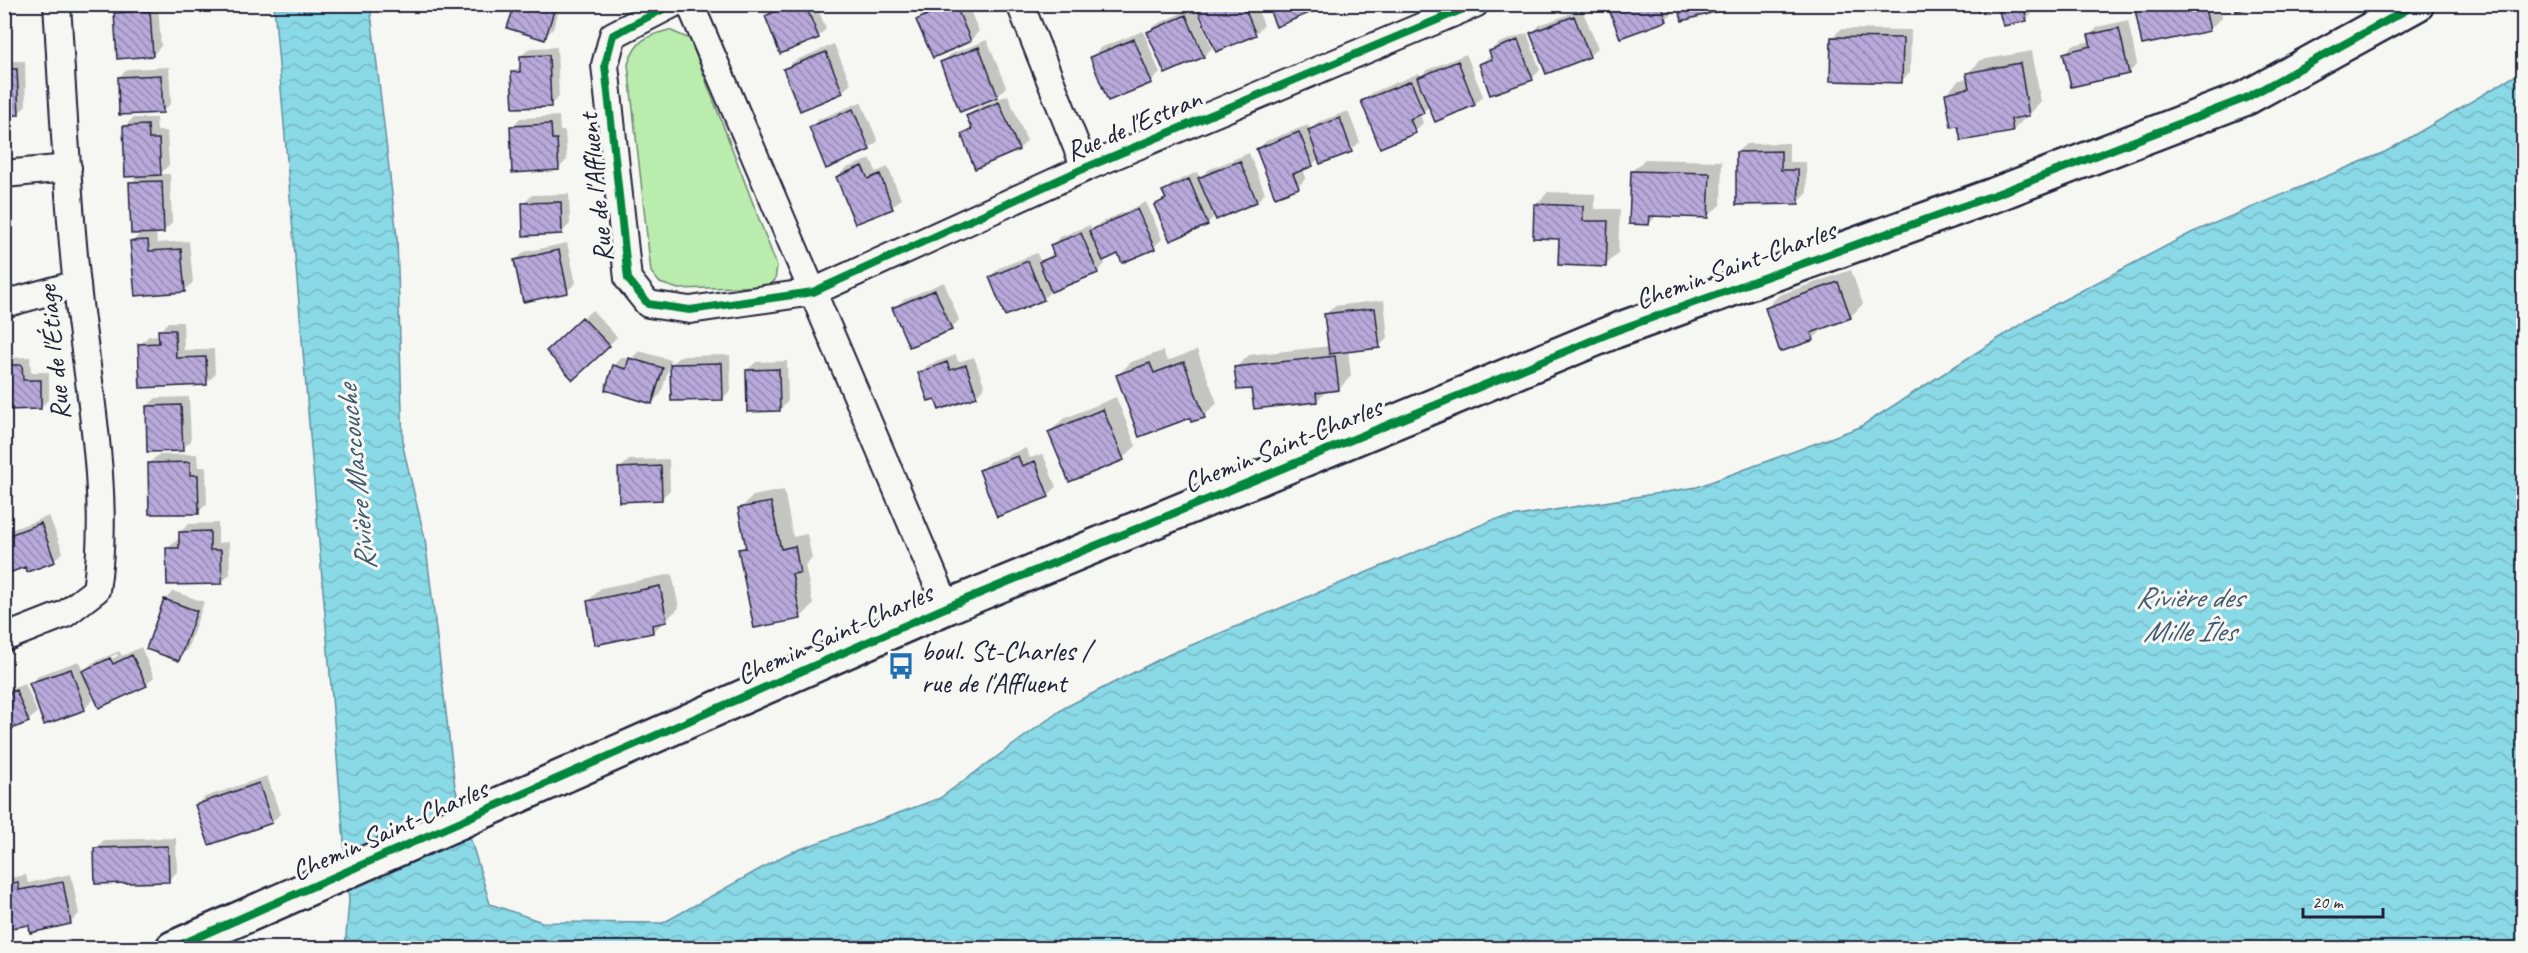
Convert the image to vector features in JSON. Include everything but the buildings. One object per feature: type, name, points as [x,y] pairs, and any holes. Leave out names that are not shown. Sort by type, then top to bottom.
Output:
[{"type":"main road","name":"Chemin Saint-Charles","points":[[173,948],[947,607],[1615,331],[1994,195],[2246,98],[2417,4]]},
{"type":"street","name":"Rue de l'Étiage","points":[[4,638],[65,614],[96,590],[101,559],[98,474],[77,284],[57,4]]},
{"type":"street","name":"Rue de l'Affluent","points":[[673,4],[613,35],[605,65],[627,279],[648,304],[690,310],[813,292]]},
{"type":"street","points":[[690,4],[947,607]]},
{"type":"street","points":[[1020,4],[1084,168]]},
{"type":"street","name":"Rue de l'Estran","points":[[813,292],[1084,168],[1475,4]]},
{"type":"street","points":[[4,174],[68,168]]},
{"type":"street","points":[[4,304],[77,284]]},
{"type":"green space","points":[[669,30],[690,39],[777,266],[775,280],[768,286],[678,289],[660,283],[651,272],[628,64],[634,50],[642,41]]},
{"type":"water","name":"Rivière des Mille Îles","points":[[274,5],[370,5],[397,237],[403,447],[425,539],[455,787],[490,904],[542,922],[663,923],[787,854],[940,798],[1064,708],[1170,654],[1493,520],[1697,487],[1860,427],[2037,314],[2191,233],[2387,151],[2523,71],[2523,948],[345,948],[349,901]]},
{"type":"cycle path","points":[[673,4],[613,35],[605,65],[628,279],[648,304],[690,310],[813,292],[1085,168],[1475,4]]},
{"type":"cycle path","points":[[173,948],[947,607],[1615,331],[1994,195],[2246,98],[2417,4]]},
{"type":"place","name":"boul. St-Charles / rue de l'Affluent","points":[[901,666]]},
{"type":"water label","name":"Rivière Mascouche","points":[[356,478]]}]
